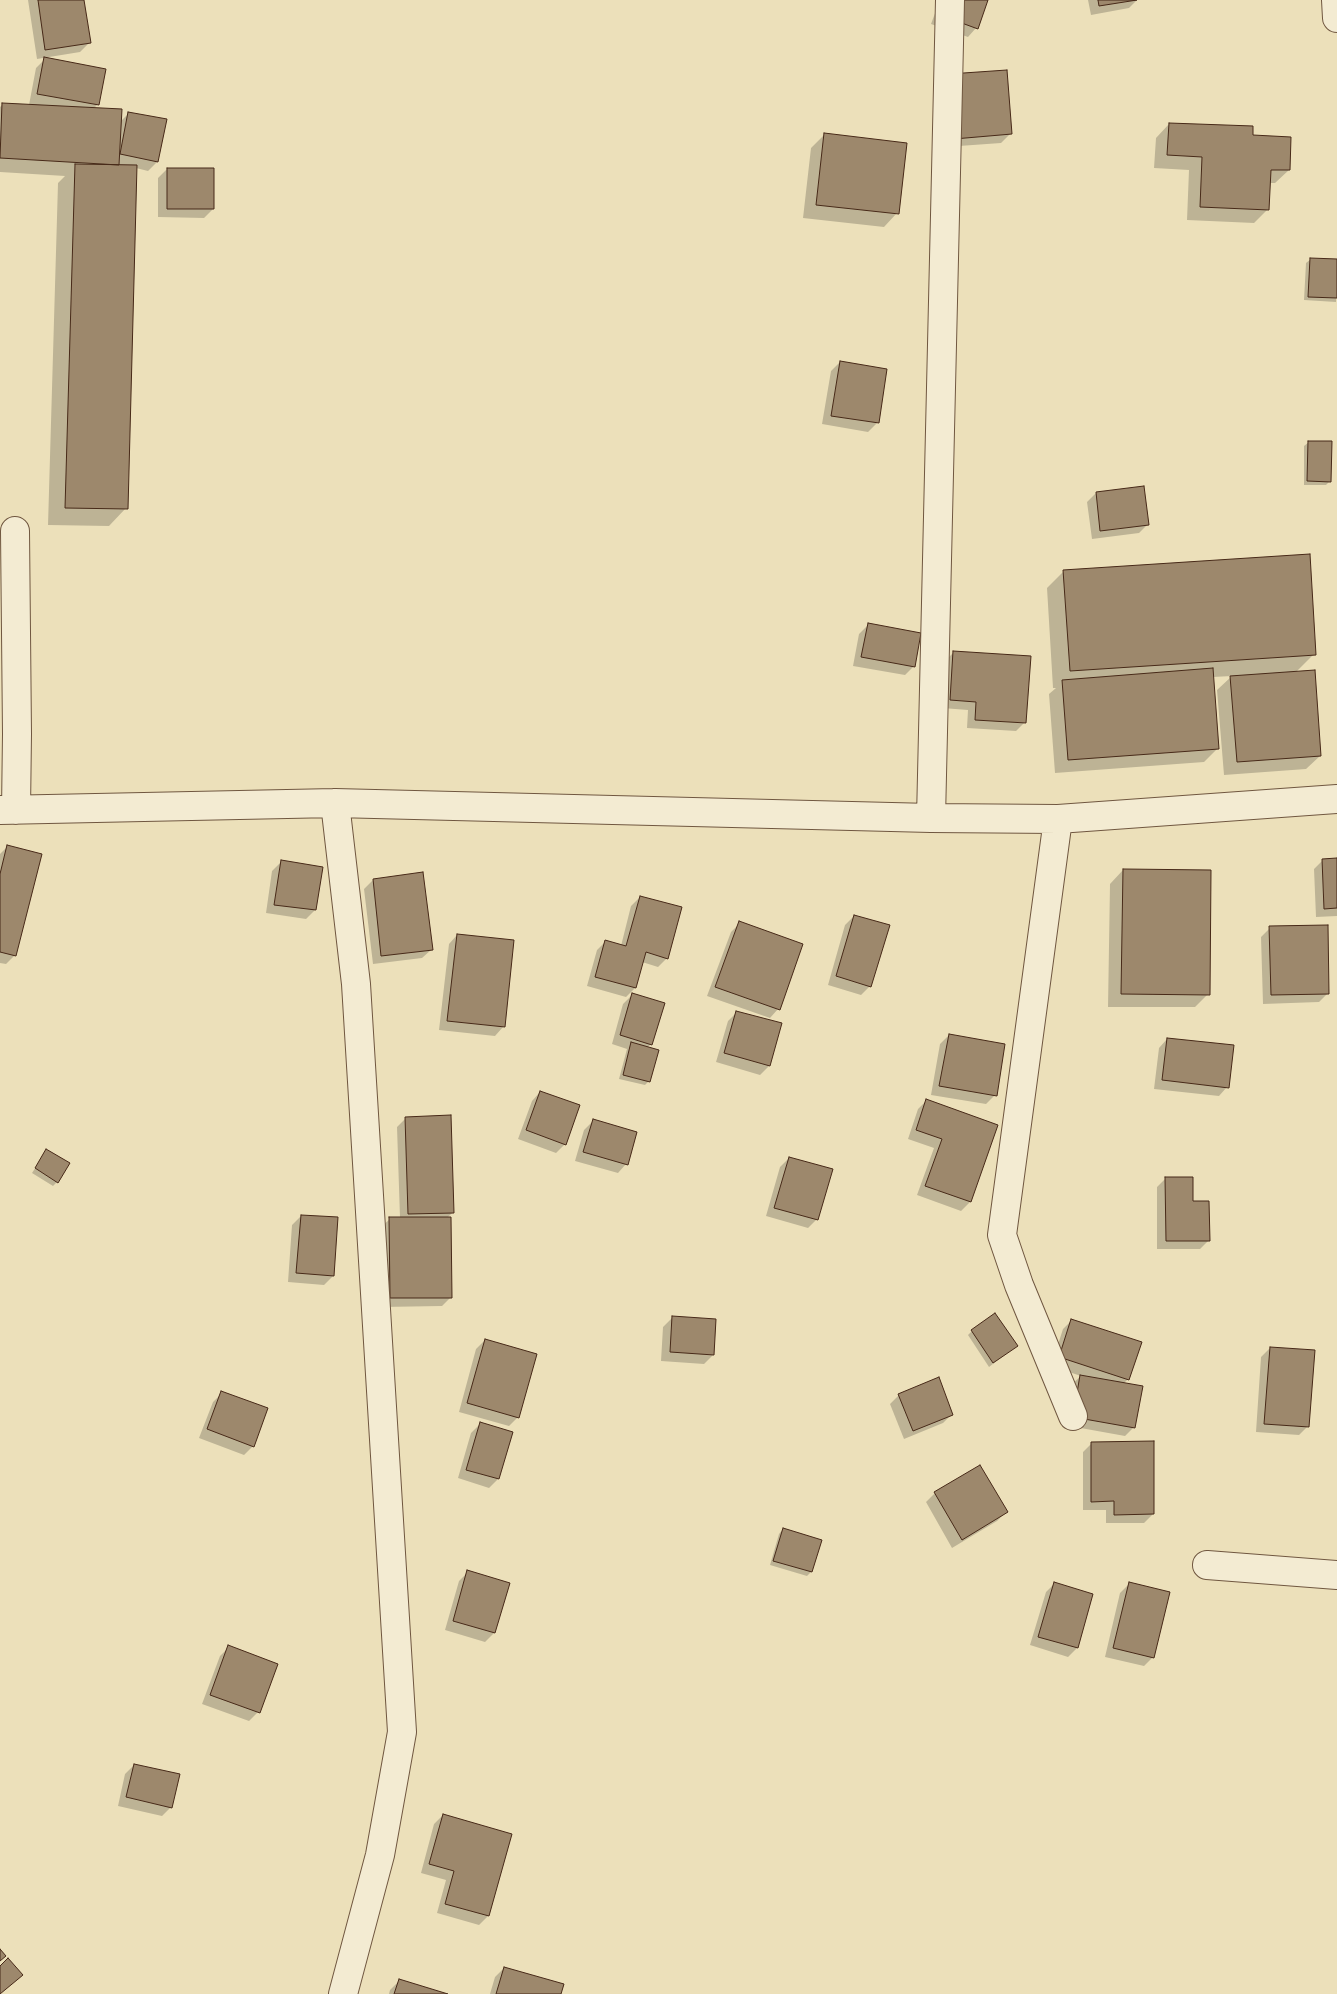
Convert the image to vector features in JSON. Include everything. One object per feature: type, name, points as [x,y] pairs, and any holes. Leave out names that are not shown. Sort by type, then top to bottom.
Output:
[{"type":"street","points":[[931,818],[950,0]]},
{"type":"street","points":[[1336,0],[1337,18]]},
{"type":"street","points":[[15,531],[17,734],[8,810],[335,803],[931,818],[1058,819],[1337,799]]},
{"type":"street","points":[[335,803],[356,984],[402,1732],[380,1855],[344,1994]]},
{"type":"street","points":[[1058,819],[1002,1235],[1018,1285],[1073,1416]]},
{"type":"street","points":[[1207,1566],[1337,1575]]},
{"type":"building","points":[[38,0],[84,0],[91,43],[45,50]]},
{"type":"building","points":[[945,0],[988,0],[978,29],[940,15]]},
{"type":"building","points":[[1098,0],[1137,0],[1099,6]]},
{"type":"building","points":[[44,57],[106,69],[99,105],[37,94]]},
{"type":"building","points":[[1007,70],[1012,134],[954,139],[949,74]]},
{"type":"building","points":[[2,103],[122,109],[119,165],[0,158]]},
{"type":"building","points":[[128,112],[167,119],[158,162],[120,154]]},
{"type":"building","points":[[1169,123],[1253,126],[1253,135],[1291,137],[1290,170],[1271,170],[1269,210],[1200,207],[1202,157],[1167,155]]},
{"type":"building","points":[[824,133],[907,143],[899,214],[816,205]]},
{"type":"building","points":[[75,164],[137,165],[128,509],[65,508]]},
{"type":"building","points":[[167,168],[214,168],[214,209],[167,209]]},
{"type":"building","points":[[1310,258],[1337,259],[1337,298],[1308,297]]},
{"type":"building","points":[[840,361],[887,369],[879,423],[831,416]]},
{"type":"building","points":[[1308,441],[1332,441],[1331,482],[1307,481]]},
{"type":"building","points":[[1144,486],[1149,525],[1100,531],[1096,492]]},
{"type":"building","points":[[1310,554],[1316,655],[1070,671],[1063,570]]},
{"type":"building","points":[[868,623],[921,633],[915,667],[861,657]]},
{"type":"building","points":[[953,651],[1031,656],[1026,723],[975,720],[976,702],[950,700]]},
{"type":"building","points":[[1213,668],[1219,749],[1068,760],[1062,680]]},
{"type":"building","points":[[1315,670],[1321,756],[1237,762],[1230,676]]},
{"type":"building","points":[[7,845],[42,854],[16,956],[0,952],[0,874]]},
{"type":"building","points":[[1337,858],[1337,908],[1324,909],[1322,859]]},
{"type":"building","points":[[281,860],[323,867],[316,910],[274,905]]},
{"type":"building","points":[[1123,869],[1211,870],[1210,995],[1121,994]]},
{"type":"building","points":[[423,872],[433,950],[381,956],[373,879]]},
{"type":"building","points":[[640,896],[682,907],[668,959],[646,952],[636,988],[595,977],[605,940],[626,946]]},
{"type":"building","points":[[854,915],[890,925],[871,987],[836,976]]},
{"type":"building","points":[[739,921],[803,944],[780,1010],[715,987]]},
{"type":"building","points":[[1328,925],[1329,994],[1271,995],[1269,926]]},
{"type":"building","points":[[457,934],[514,940],[505,1027],[447,1021]]},
{"type":"building","points":[[632,993],[665,1003],[652,1045],[620,1035]]},
{"type":"building","points":[[736,1011],[782,1023],[770,1066],[724,1053]]},
{"type":"building","points":[[949,1034],[1005,1044],[997,1096],[939,1086]]},
{"type":"building","points":[[1167,1038],[1234,1045],[1229,1088],[1162,1080]]},
{"type":"building","points":[[631,1042],[659,1050],[650,1082],[623,1075]]},
{"type":"building","points":[[540,1091],[580,1105],[566,1145],[526,1130]]},
{"type":"building","points":[[926,1099],[998,1125],[971,1202],[925,1186],[942,1139],[916,1130]]},
{"type":"building","points":[[451,1115],[454,1213],[408,1214],[405,1117]]},
{"type":"building","points":[[593,1119],[637,1132],[628,1165],[583,1152]]},
{"type":"building","points":[[46,1149],[70,1163],[58,1183],[35,1168]]},
{"type":"building","points":[[789,1157],[833,1169],[818,1220],[774,1208]]},
{"type":"building","points":[[1165,1177],[1193,1177],[1193,1201],[1209,1201],[1210,1241],[1166,1241]]},
{"type":"building","points":[[301,1215],[338,1217],[334,1276],[296,1273]]},
{"type":"building","points":[[389,1217],[451,1217],[452,1298],[390,1298]]},
{"type":"building","points":[[995,1313],[1018,1346],[993,1363],[971,1330]]},
{"type":"building","points":[[672,1316],[716,1319],[714,1355],[670,1352]]},
{"type":"building","points":[[1071,1319],[1142,1342],[1129,1380],[1059,1357]]},
{"type":"building","points":[[485,1339],[537,1354],[519,1418],[467,1403]]},
{"type":"building","points":[[1270,1347],[1315,1350],[1309,1427],[1264,1424]]},
{"type":"building","points":[[1080,1375],[1143,1386],[1135,1428],[1073,1417]]},
{"type":"building","points":[[939,1377],[953,1415],[913,1431],[898,1394]]},
{"type":"building","points":[[221,1391],[268,1408],[254,1447],[207,1429]]},
{"type":"building","points":[[480,1422],[513,1432],[499,1479],[466,1470]]},
{"type":"building","points":[[1154,1441],[1154,1514],[1114,1515],[1114,1501],[1091,1502],[1091,1442]]},
{"type":"building","points":[[980,1465],[1008,1512],[962,1540],[934,1492]]},
{"type":"building","points":[[783,1528],[822,1540],[812,1572],[773,1561]]},
{"type":"building","points":[[467,1570],[510,1583],[495,1633],[453,1621]]},
{"type":"building","points":[[1054,1582],[1093,1594],[1078,1648],[1038,1637]]},
{"type":"building","points":[[1129,1582],[1170,1592],[1154,1658],[1113,1648]]},
{"type":"building","points":[[228,1645],[278,1664],[260,1713],[210,1695]]},
{"type":"building","points":[[134,1764],[180,1774],[172,1808],[126,1797]]},
{"type":"building","points":[[443,1814],[512,1834],[489,1916],[445,1904],[454,1871],[429,1864]]},
{"type":"building","points":[[0,1949],[6,1956],[0,1961]]},
{"type":"building","points":[[8,1958],[23,1975],[0,1994],[0,1966]]},
{"type":"building","points":[[504,1967],[564,1984],[561,1994],[496,1994]]},
{"type":"building","points":[[399,1979],[448,1994],[394,1994]]}]
